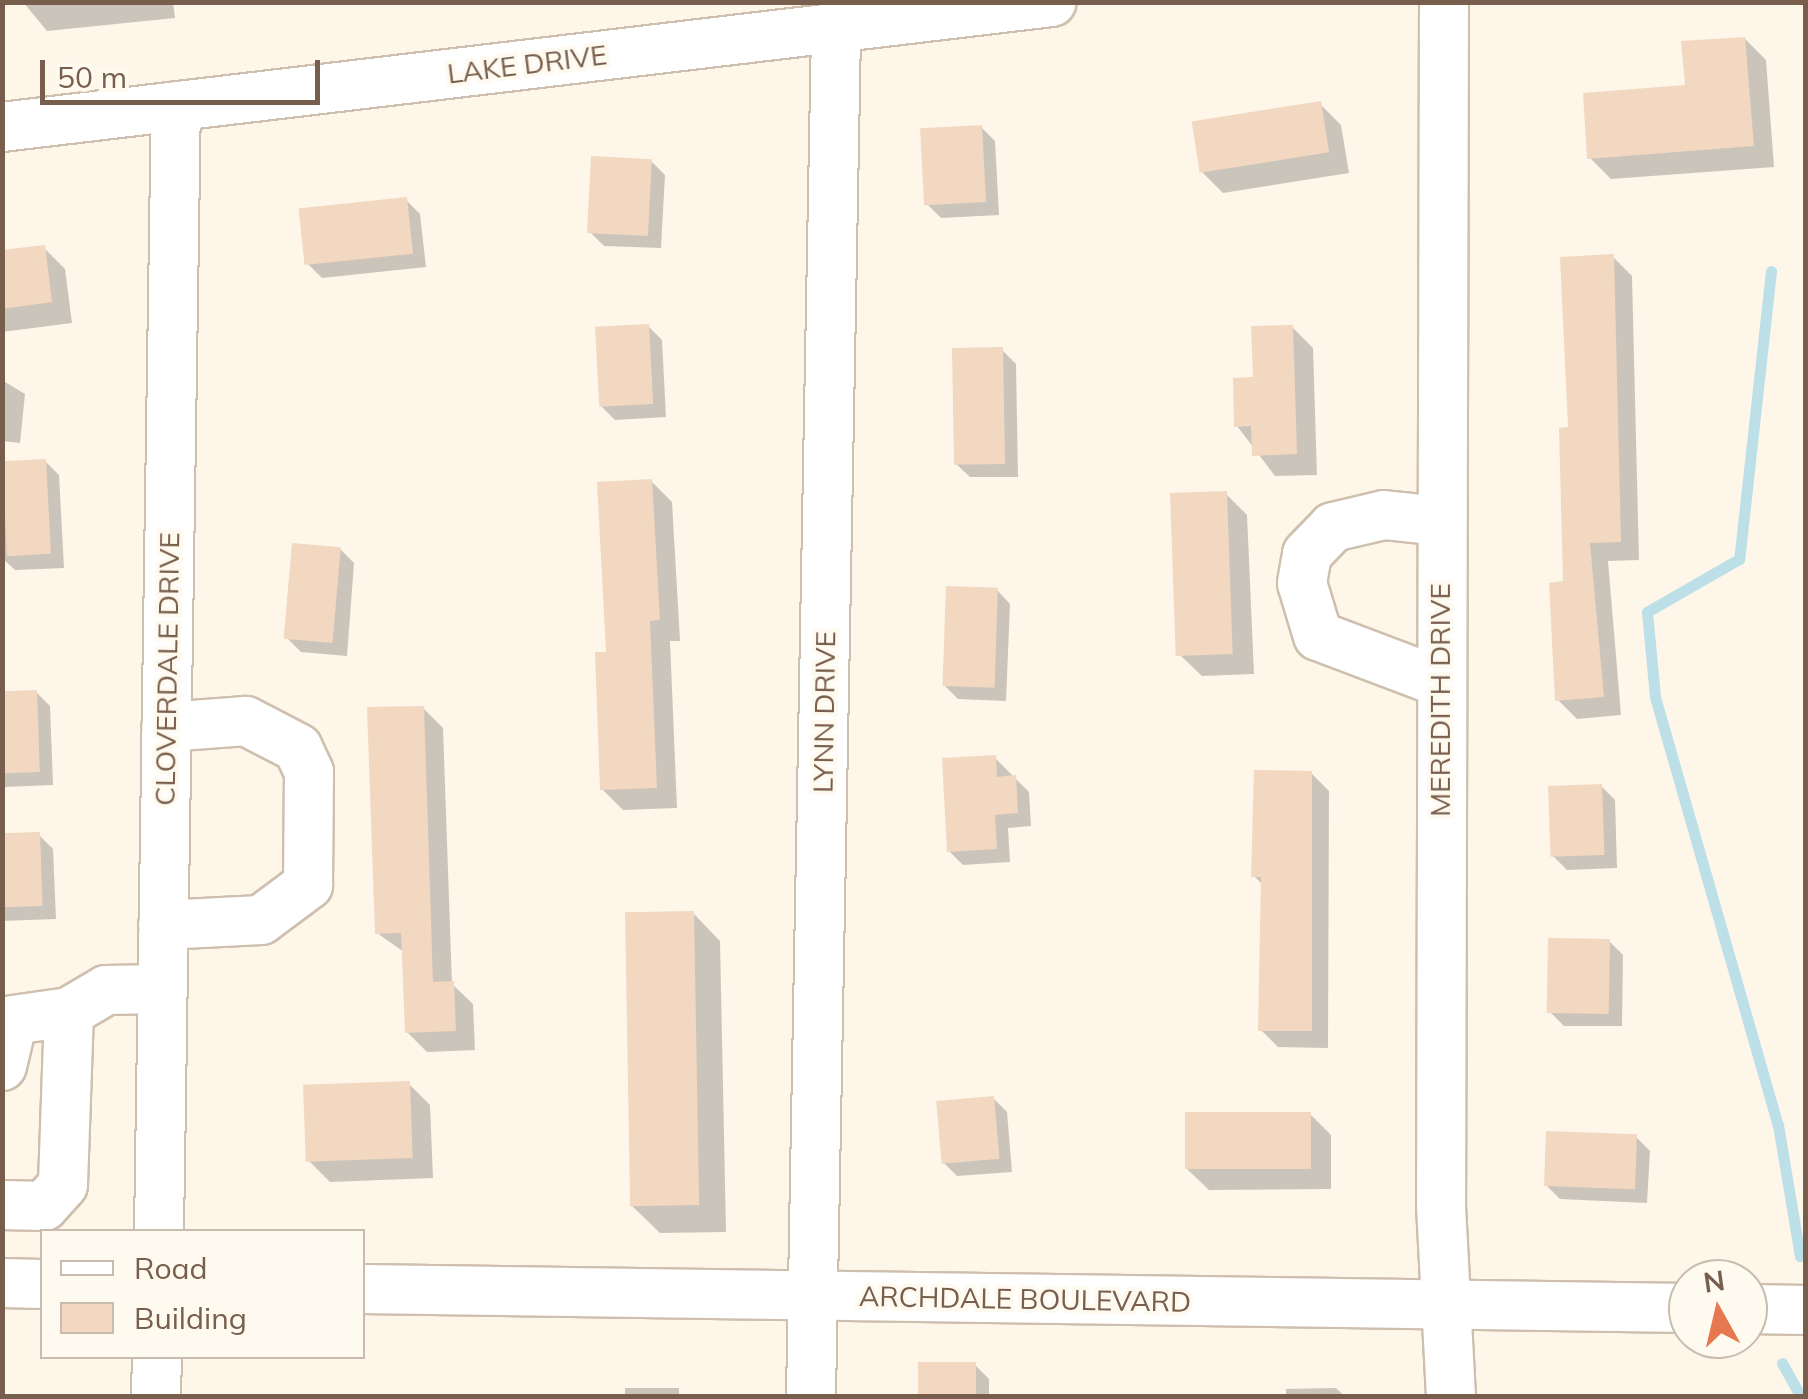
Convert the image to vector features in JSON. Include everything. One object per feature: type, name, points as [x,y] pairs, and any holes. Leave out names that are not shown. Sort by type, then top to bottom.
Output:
[{"type":"street","name":"LAKE DRIVE","points":[[2,126],[1052,2]]},
{"type":"street","name":"MEREDITH DRIVE","points":[[1444,2],[1441,1206],[1451,1396]]},
{"type":"street","name":"LYNN DRIVE","points":[[811,1396],[836,28]]},
{"type":"street","name":"CLOVERDALE DRIVE","points":[[158,1229],[176,106]]},
{"type":"street","points":[[1440,521],[1384,515],[1333,527],[1307,554],[1302,584],[1318,636],[1440,682]]},
{"type":"street","points":[[163,925],[261,920],[308,886],[309,772],[298,748],[246,721],[166,727]]},
{"type":"street","points":[[2,1066],[13,1020],[69,1012],[106,990],[162,989]]},
{"type":"street","points":[[2,1205],[44,1206],[64,1185],[69,1012]]},
{"type":"street","points":[[2,1283],[40,1284]]},
{"type":"street","name":"ARCHDALE BOULEVARD","points":[[365,1290],[1668,1308]]},
{"type":"street","points":[[1768,1309],[1806,1310]]},
{"type":"street","points":[[156,1359],[156,1396]]},
{"type":"building","points":[[1745,37],[1754,146],[1587,159],[1583,93],[1685,85],[1681,41]]},
{"type":"building","points":[[1321,101],[1329,152],[1200,173],[1192,121]]},
{"type":"building","points":[[982,125],[986,202],[924,205],[920,128]]},
{"type":"building","points":[[591,156],[652,159],[648,236],[587,233]]},
{"type":"building","points":[[407,197],[413,254],[305,265],[299,208]]},
{"type":"building","points":[[45,245],[52,302],[2,309],[2,250]]},
{"type":"building","points":[[1614,254],[1621,542],[1590,543],[1604,697],[1555,701],[1549,583],[1563,581],[1559,428],[1568,427],[1560,257]]},
{"type":"building","points":[[649,324],[653,404],[599,407],[595,327]]},
{"type":"building","points":[[1293,325],[1297,454],[1252,456],[1251,426],[1234,427],[1233,378],[1253,377],[1251,326]]},
{"type":"building","points":[[1003,347],[1005,464],[954,465],[952,348]]},
{"type":"building","points":[[46,459],[51,554],[7,556],[2,461]]},
{"type":"building","points":[[652,479],[660,620],[650,621],[657,788],[600,790],[595,652],[606,652],[597,482]]},
{"type":"building","points":[[1227,491],[1233,654],[1176,656],[1170,493]]},
{"type":"building","points":[[292,543],[341,547],[332,643],[284,639]]},
{"type":"building","points":[[946,586],[998,588],[994,688],[943,686]]},
{"type":"building","points":[[37,690],[40,772],[5,773],[2,691]]},
{"type":"building","points":[[424,706],[433,982],[454,981],[456,1031],[405,1033],[401,933],[375,934],[367,707]]},
{"type":"building","points":[[996,755],[997,777],[1016,775],[1018,813],[995,815],[997,849],[947,852],[942,758]]},
{"type":"building","points":[[1254,770],[1312,771],[1312,1031],[1258,1031],[1261,877],[1251,877]]},
{"type":"building","points":[[1602,784],[1604,855],[1551,857],[1548,786]]},
{"type":"building","points":[[40,832],[43,906],[5,907],[2,833]]},
{"type":"building","points":[[694,911],[699,1205],[630,1206],[625,912]]},
{"type":"building","points":[[1548,938],[1610,939],[1609,1014],[1547,1013]]},
{"type":"building","points":[[410,1081],[413,1158],[306,1162],[303,1085]]},
{"type":"building","points":[[994,1096],[999,1159],[942,1164],[936,1101]]},
{"type":"building","points":[[1185,1112],[1311,1112],[1311,1169],[1185,1169]]},
{"type":"building","points":[[1546,1131],[1637,1134],[1635,1189],[1544,1186]]},
{"type":"building","points":[[918,1362],[976,1362],[976,1396],[918,1396]]},
{"type":"waterway","points":[[1771,271],[1739,559],[1647,612],[1655,697],[1778,1125],[1800,1256]]},
{"type":"waterway","points":[[1782,1363],[1800,1396]]}]
